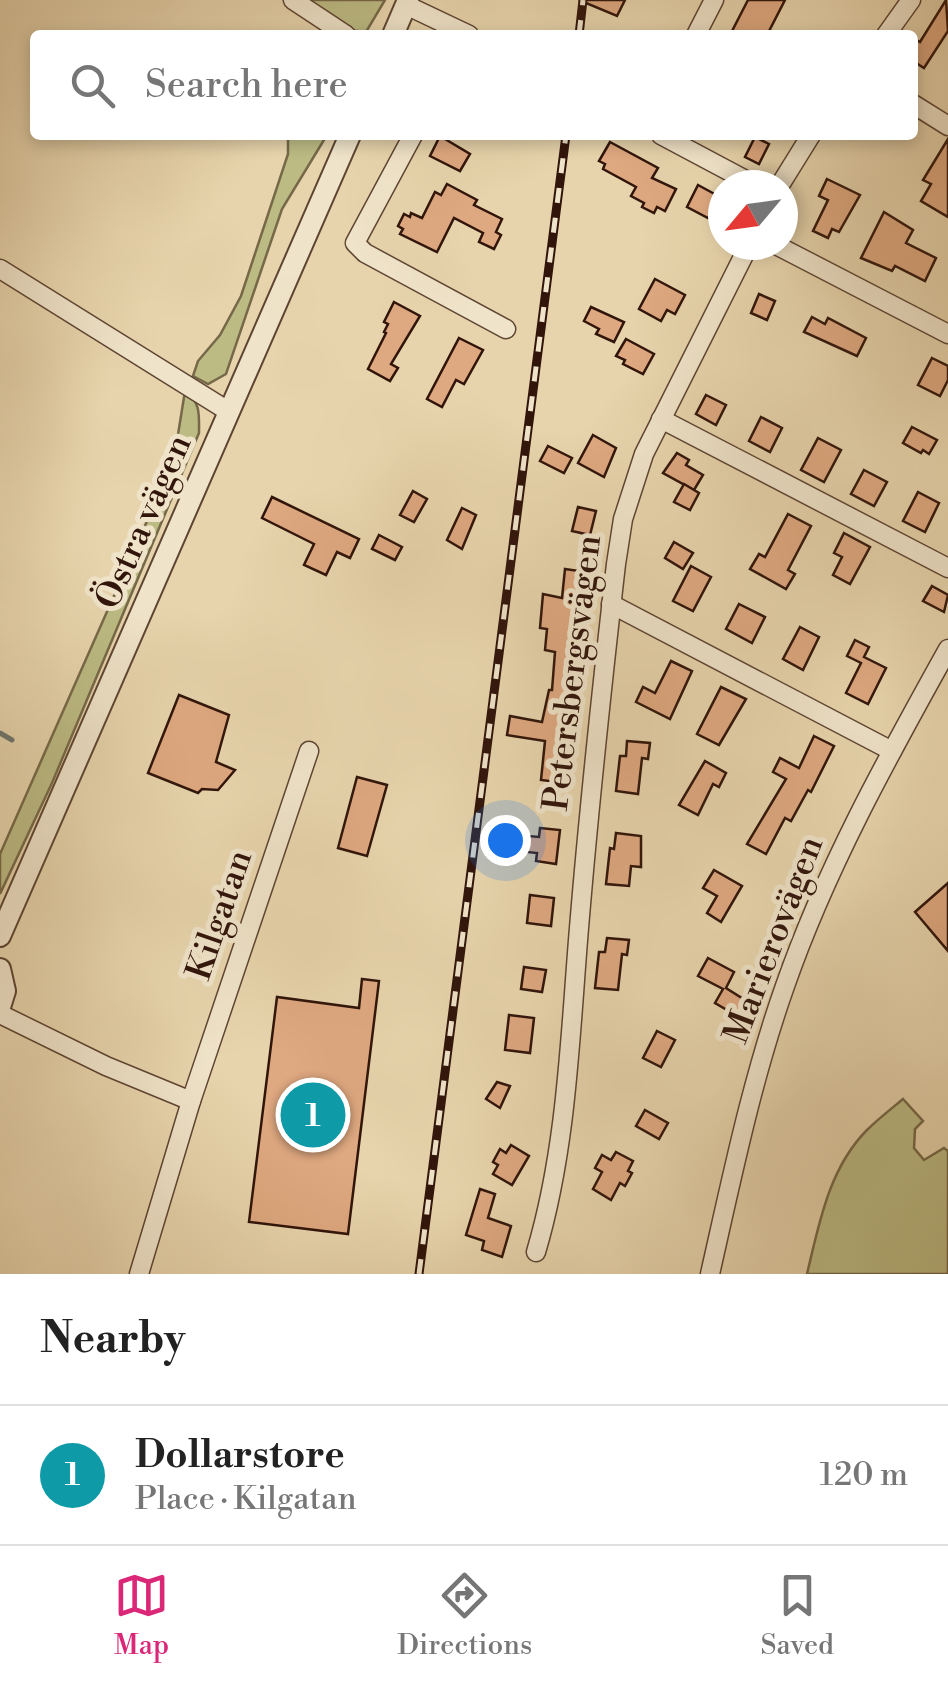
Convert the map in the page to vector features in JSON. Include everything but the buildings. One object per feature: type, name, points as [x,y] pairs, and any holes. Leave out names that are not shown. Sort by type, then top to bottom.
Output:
[{"type":"street","points":[[293,0],[338,30]]},
{"type":"street","points":[[699,30],[714,0]]},
{"type":"street","points":[[890,30],[912,0]]},
{"type":"street","points":[[396,30],[408,2],[457,30]]},
{"type":"street","points":[[918,107],[948,126]]},
{"type":"street","name":"Östra vägen","points":[[0,936],[348,140]]},
{"type":"street","points":[[410,140],[355,243],[364,253],[506,329]]},
{"type":"street","points":[[670,140],[727,170]]},
{"type":"street","points":[[789,170],[808,140]]},
{"type":"street","points":[[798,256],[948,334]]},
{"type":"street","name":"Petersbergsvägen","points":[[536,1252],[564,1109],[585,856],[611,604],[624,520],[633,481],[742,260]]},
{"type":"street","points":[[0,269],[228,411]]},
{"type":"street","points":[[661,420],[948,568]]},
{"type":"street","points":[[611,604],[892,751]]},
{"type":"street","name":"Marierovägen","points":[[710,1274],[746,1114],[785,984],[824,890],[892,751],[948,649]]},
{"type":"street","name":"Kilgatan","points":[[138,1274],[191,1100],[309,751]]},
{"type":"street","points":[[0,969],[5,991],[0,1010],[106,1066],[191,1100]]},
{"type":"shaded area","points":[[310,0],[385,0],[367,30],[341,29]]},
{"type":"shaded area","points":[[288,140],[324,140],[282,209],[226,374],[208,384],[193,376],[198,361],[220,335],[241,296],[288,154]]},
{"type":"shaded area","points":[[185,391],[196,404],[199,433],[52,783],[0,894],[0,854],[166,478],[176,447]]},
{"type":"shaded area","points":[[903,1099],[923,1121],[915,1129],[914,1148],[924,1160],[944,1148],[948,1151],[948,1274],[807,1274],[827,1198],[843,1162],[867,1130]]},
{"type":"waterway","points":[[0,733],[12,740]]},
{"type":"railway","points":[[580,30],[583,0]]},
{"type":"railway","points":[[419,1274],[565,140]]},
{"type":"place","name":"Dollarstore","points":[[313,1115]]}]
